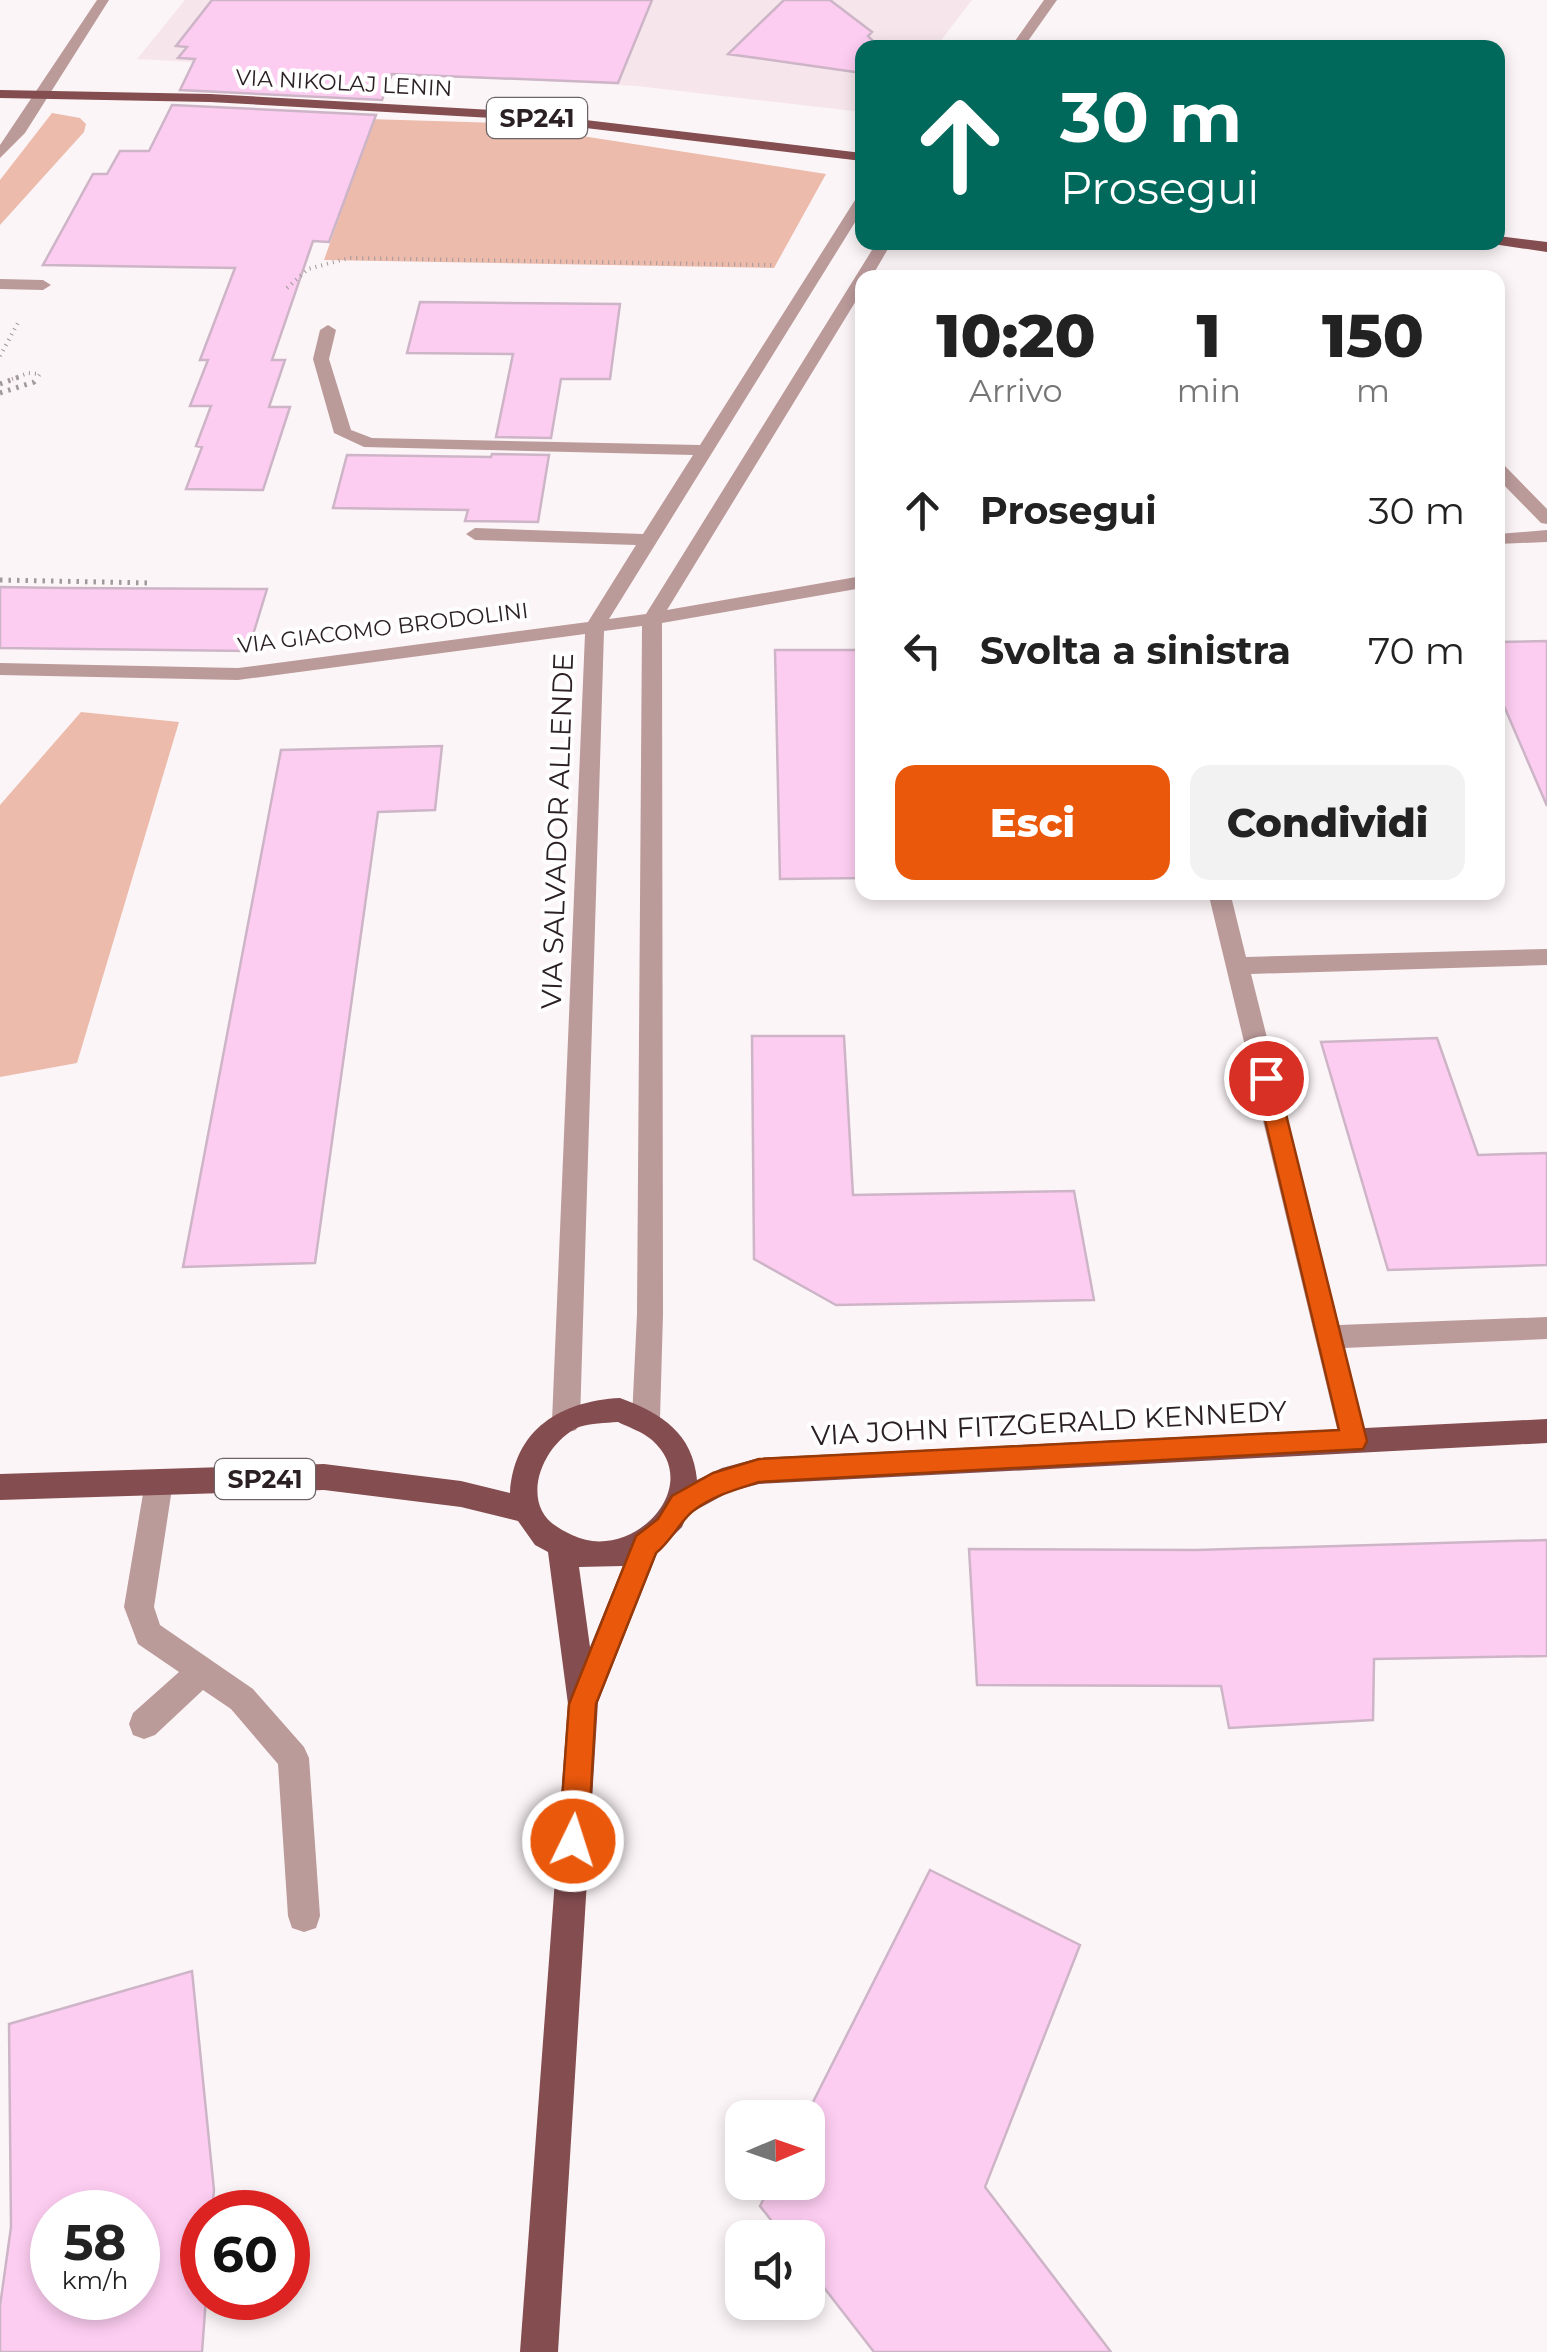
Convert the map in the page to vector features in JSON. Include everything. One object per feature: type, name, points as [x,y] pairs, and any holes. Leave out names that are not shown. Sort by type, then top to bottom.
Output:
[{"type":"main road","name":"VIA NIKOLAJ LENIN","points":[[0,94],[210,98],[510,115],[855,156]]},
{"type":"main road","points":[[1505,242],[1547,247]]},
{"type":"main road","points":[[646,1545],[618,1555],[589,1556],[562,1548],[540,1532],[527,1510],[524,1484],[530,1459],[544,1437],[566,1421],[592,1412],[620,1410],[646,1418],[666,1433],[681,1454],[686,1478],[682,1504]]},
{"type":"main road","name":"VIA JOHN FITZGERALD KENNEDY","points":[[646,1545],[667,1527],[682,1504],[722,1482],[759,1470],[1547,1431]]},
{"type":"main road","name":"SP241","points":[[0,1487],[324,1477],[461,1494],[527,1510]]},
{"type":"main road","points":[[582,1704],[646,1545]]},
{"type":"main road","points":[[539,2352],[582,1704],[562,1548]]},
{"type":"street","points":[[0,154],[20,130],[103,0]]},
{"type":"street","points":[[1022,40],[1051,0]]},
{"type":"street","name":"VIA SALVADOR ALLENDE","points":[[566,1421],[595,626],[855,211]]},
{"type":"street","points":[[0,284],[43,285]]},
{"type":"street","points":[[646,1418],[650,1314],[652,620],[855,291]]},
{"type":"street","points":[[328,330],[321,359],[344,432],[370,442],[704,450]]},
{"type":"street","points":[[1505,475],[1547,519]]},
{"type":"street","points":[[475,534],[648,540]]},
{"type":"street","points":[[1505,539],[1547,536]]},
{"type":"street","name":"VIA GIACOMO BRODOLINI","points":[[0,670],[238,674],[652,620],[855,583]]},
{"type":"street","points":[[1221,900],[1354,1441]]},
{"type":"street","points":[[1239,966],[1547,957]]},
{"type":"street","points":[[1329,1337],[1547,1328]]},
{"type":"street","points":[[159,1482],[139,1607],[149,1634],[242,1699],[293,1758],[304,1916]]},
{"type":"street","points":[[144,1724],[202,1672]]},
{"type":"path","points":[[287,288],[308,269],[349,258],[821,266]]},
{"type":"path","points":[[0,384],[40,374],[34,382],[0,394]]},
{"type":"path","points":[[0,580],[150,584]]},
{"type":"shaded area","points":[[185,0],[972,0],[941,40],[855,40],[855,111],[636,86],[137,59]]},
{"type":"shaded area","points":[[52,113],[80,118],[86,124],[84,132],[0,225],[0,180]]},
{"type":"shaded area","points":[[176,113],[499,123],[826,174],[774,268],[324,260],[366,141],[156,137]]},
{"type":"shaded area","points":[[81,712],[179,722],[77,1063],[0,1077],[0,805]]},
{"type":"building","points":[[212,0],[652,0],[618,83],[392,74],[382,100],[180,90],[195,59],[178,58],[187,47],[176,46]]},
{"type":"building","points":[[784,0],[830,0],[872,32],[868,36],[872,40],[855,40],[855,72],[728,54]]},
{"type":"building","points":[[172,105],[376,115],[329,242],[313,241],[272,360],[285,360],[269,407],[290,407],[263,490],[186,489],[202,447],[196,446],[211,406],[190,406],[208,360],[200,360],[235,268],[43,265],[93,174],[107,174],[120,151],[149,151]]},
{"type":"building","points":[[420,302],[620,304],[610,379],[561,379],[551,438],[496,437],[513,354],[407,353]]},
{"type":"building","points":[[347,455],[549,455],[538,522],[465,521],[468,510],[333,508]]},
{"type":"building","points":[[0,587],[267,589],[248,651],[0,648]]},
{"type":"building","points":[[1547,641],[1547,806],[1505,708],[1505,642]]},
{"type":"building","points":[[775,650],[855,650],[855,878],[780,879]]},
{"type":"building","points":[[442,746],[435,810],[378,812],[315,1263],[183,1267],[281,750]]},
{"type":"building","points":[[752,1036],[844,1036],[853,1195],[1074,1191],[1094,1300],[836,1305],[754,1259]]},
{"type":"building","points":[[1437,1038],[1478,1155],[1547,1153],[1547,1265],[1388,1270],[1321,1042]]},
{"type":"building","points":[[1547,1540],[1547,1656],[1374,1659],[1373,1720],[1229,1728],[1221,1686],[977,1685],[969,1549],[1196,1550]]},
{"type":"building","points":[[930,1870],[1080,1945],[985,2187],[1111,2352],[874,2352],[825,2289],[825,2220],[771,2220],[760,2206],[763,2200],[825,2200],[825,2100],[814,2100]]},
{"type":"building","points":[[192,1971],[214,2190],[180,2190],[180,2320],[204,2320],[202,2352],[0,2352],[0,2306],[11,2227],[9,2024]]},
{"type":"route","points":[[573,1841],[582,1704],[646,1545],[667,1527],[682,1504],[722,1482],[759,1470],[1354,1441],[1266,1078]]}]
